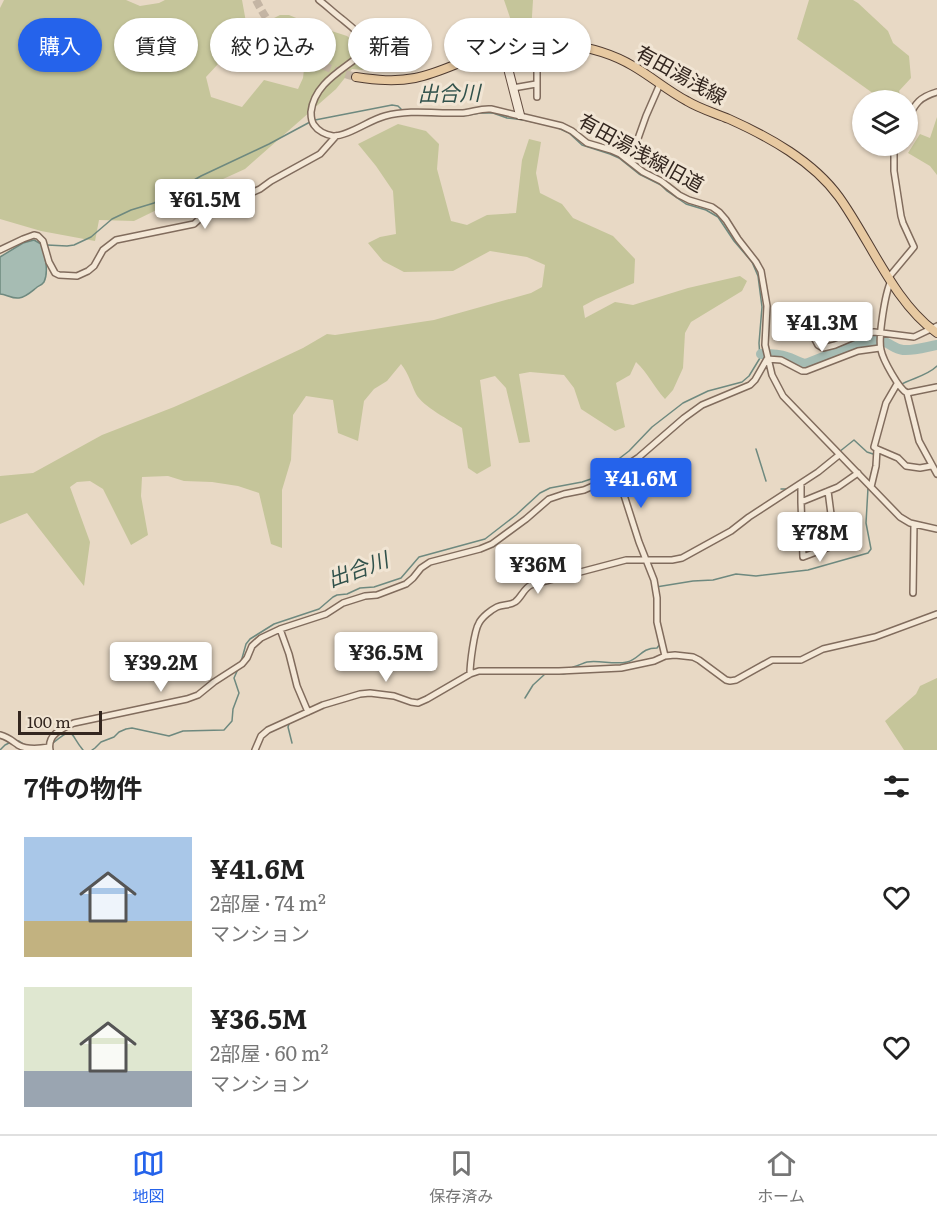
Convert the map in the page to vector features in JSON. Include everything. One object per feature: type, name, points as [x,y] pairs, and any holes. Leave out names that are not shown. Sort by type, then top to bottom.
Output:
[{"type":"main road","name":"有田湯浅線","points":[[591,50],[632,65],[686,101],[768,139],[820,176],[839,197],[890,279],[913,310],[935,330]]},
{"type":"main road","name":"有田湯浅線","points":[[356,77],[392,81],[418,78],[444,69]]},
{"type":"street","points":[[0,250],[23,238],[38,236],[43,241],[55,273],[77,276],[94,266],[103,250],[116,240],[194,224],[217,206],[260,189],[320,154],[336,136],[324,133],[315,127],[311,120],[312,106],[326,82],[358,57],[363,45],[359,34],[320,0]]},
{"type":"street","points":[[509,72],[520,115]]},
{"type":"street","points":[[537,72],[537,97]]},
{"type":"street","points":[[513,88],[536,84]]},
{"type":"street","points":[[630,161],[660,84]]},
{"type":"street","points":[[918,102],[927,95],[937,92]]},
{"type":"street","name":"有田湯浅線旧道","points":[[336,136],[388,115],[464,113],[487,108],[562,126],[587,143],[616,152],[679,195],[712,207],[726,220],[756,262],[763,280],[767,312],[764,340],[767,359],[783,396],[900,517],[905,521],[937,530]]},
{"type":"street","points":[[894,156],[901,216],[914,248],[890,279],[886,294],[880,348],[897,384],[903,391],[907,393],[937,387]]},
{"type":"street","points":[[811,332],[818,345],[823,348],[864,334],[882,333],[914,338],[935,330]]},
{"type":"street","points":[[0,735],[9,737],[25,748],[49,749],[50,739],[54,734],[74,723],[198,695],[242,664],[252,646],[280,629],[326,614],[343,603],[365,596],[378,595],[406,584],[430,562],[492,544],[549,499],[594,487],[639,457],[691,412],[750,385],[767,359],[781,360],[806,371],[858,351],[880,348]]},
{"type":"street","points":[[871,487],[876,466],[877,449],[874,447],[886,403],[897,384]]},
{"type":"street","points":[[907,393],[919,441],[937,474]]},
{"type":"street","points":[[877,449],[898,458],[906,466],[920,468],[931,466]]},
{"type":"street","points":[[470,675],[476,632],[480,621],[498,606],[514,603],[531,585],[626,560],[682,558],[731,531],[801,484],[839,455]]},
{"type":"street","points":[[639,457],[627,471],[622,486],[657,592],[657,622],[665,656]]},
{"type":"street","points":[[801,502],[828,491],[858,473]]},
{"type":"street","points":[[801,484],[803,557],[835,545],[828,491]]},
{"type":"street","points":[[913,593],[914,524]]},
{"type":"street","points":[[255,750],[263,733],[337,701],[365,694],[394,696],[418,703],[479,671],[621,668],[675,655],[696,658],[730,681],[772,660],[801,660],[823,649],[874,637],[937,614]]},
{"type":"street","points":[[280,629],[297,686],[308,712]]},
{"type":"green space","points":[[4,0],[126,0],[140,6],[165,0],[242,0],[245,18],[210,18],[211,72],[206,77],[211,97],[242,107],[264,80],[298,89],[304,72],[336,72],[336,32],[348,37],[350,72],[336,89],[245,169],[134,221],[99,220],[95,241],[41,231],[0,219],[0,8]]},
{"type":"green space","points":[[504,0],[533,0],[532,18],[510,18]]},
{"type":"green space","points":[[809,0],[853,0],[888,31],[893,43],[909,56],[911,78],[900,90],[868,90],[797,39]]},
{"type":"green space","points":[[280,15],[296,18],[274,18]]},
{"type":"green space","points":[[937,117],[937,175],[930,166],[913,156],[918,156],[920,134],[930,138]]},
{"type":"green space","points":[[398,124],[426,131],[439,144],[437,169],[451,221],[467,225],[487,215],[516,213],[522,160],[529,139],[541,142],[536,173],[540,193],[562,204],[573,218],[613,236],[635,259],[634,283],[583,306],[585,318],[615,302],[633,305],[688,288],[740,276],[747,281],[742,291],[691,322],[685,333],[683,368],[673,390],[665,399],[636,362],[630,375],[616,383],[625,427],[615,431],[581,409],[574,388],[564,375],[530,372],[519,374],[530,442],[519,443],[506,388],[495,376],[480,380],[491,466],[477,474],[468,468],[462,428],[419,399],[401,364],[387,381],[374,389],[364,401],[358,441],[338,433],[333,400],[306,396],[293,415],[291,460],[282,490],[282,548],[271,544],[259,493],[238,486],[184,481],[168,476],[142,477],[141,496],[148,535],[131,545],[103,489],[90,481],[77,482],[70,487],[90,542],[84,586],[27,513],[0,524],[0,476],[33,473],[102,435],[226,384],[303,348],[327,334],[335,335],[434,320],[531,293],[542,287],[545,265],[527,257],[490,251],[453,271],[404,272],[383,261],[368,243],[380,237],[396,234],[393,191],[358,144]]},
{"type":"green space","points":[[937,678],[937,750],[904,750],[885,721],[916,694],[920,686]]},
{"type":"shaded area","points":[[34,240],[41,244],[44,253],[46,268],[44,282],[22,297],[14,298],[0,294],[0,257],[23,243]]},
{"type":"waterway","name":"出合川","points":[[315,120],[392,105],[402,110]]},
{"type":"waterway","name":"出合川","points":[[241,662],[246,644],[250,639],[274,624],[319,609],[337,595],[401,578],[419,557],[485,539],[540,493],[550,488],[594,478],[629,451],[652,427],[683,403],[708,391],[742,382],[749,376],[760,358],[762,307],[758,276],[752,262],[718,217],[706,210],[686,204],[661,185],[639,174],[619,158],[582,145],[569,133],[556,127],[507,118],[493,113],[463,116],[408,115]]},
{"type":"waterway","name":"出合川","points":[[47,245],[74,245],[91,237],[112,219],[154,203],[201,176],[310,122]]},
{"type":"waterway","name":"出合川","points":[[761,354],[780,355],[806,364],[856,344],[871,341],[885,342],[903,350],[937,345]]},
{"type":"waterway","points":[[900,385],[937,366]]},
{"type":"waterway","points":[[839,452],[854,440],[867,452],[873,454]]},
{"type":"waterway","points":[[756,449],[766,481]]},
{"type":"waterway","points":[[869,483],[875,450]]},
{"type":"waterway","points":[[796,484],[809,475]]},
{"type":"waterway","points":[[656,587],[713,580],[736,574],[756,576],[808,570],[868,553],[871,549],[866,523],[868,488]]},
{"type":"waterway","points":[[781,489],[787,489]]},
{"type":"waterway","points":[[573,667],[587,662],[627,662],[651,648],[657,648],[660,644]]},
{"type":"waterway","name":"出合川","points":[[92,750],[119,732],[132,728],[169,736],[183,731],[224,730],[232,721],[233,709],[239,693],[234,678],[238,669]]},
{"type":"waterway","points":[[559,673],[568,673]]},
{"type":"waterway","points":[[525,698],[533,685],[545,674]]},
{"type":"waterway","points":[[289,724],[292,743]]},
{"type":"waterway","name":"出合川","points":[[53,743],[65,734],[71,733],[83,750]]},
{"type":"waterway","name":"出合川","points":[[16,741],[25,745]]},
{"type":"waterway","name":"出合川","points":[[0,750],[11,742]]},
{"type":"tunnel","points":[[256,0],[274,29],[285,41],[310,59],[356,77]]}]
